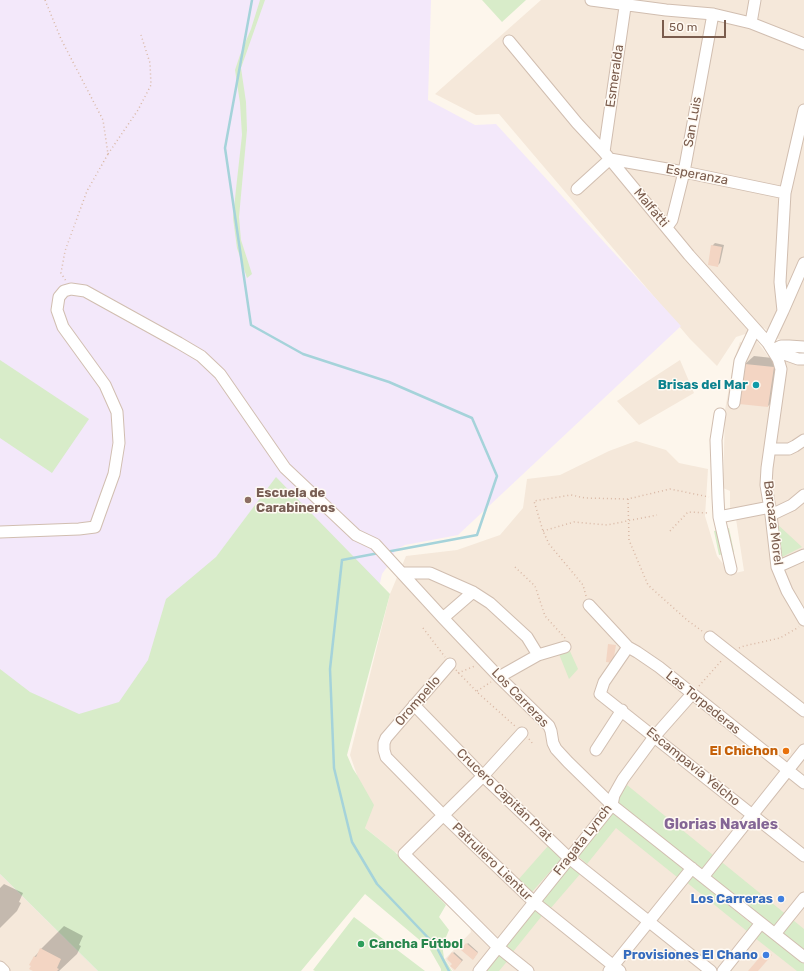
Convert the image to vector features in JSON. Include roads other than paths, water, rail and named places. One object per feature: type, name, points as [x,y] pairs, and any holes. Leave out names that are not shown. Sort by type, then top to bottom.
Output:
[{"type":"street","points":[[591,0],[626,2],[666,10],[712,14],[751,23],[804,44]]},
{"type":"street","points":[[751,23],[755,0]]},
{"type":"street","name":"Esmeralda","points":[[607,155],[626,2]]},
{"type":"street","name":"San Luis","points":[[667,227],[672,220],[684,172],[712,14]]},
{"type":"street","name":"Malfatti","points":[[510,40],[577,123],[607,155],[689,255],[770,347]]},
{"type":"street","points":[[783,311],[780,282],[784,193],[804,110]]},
{"type":"street","points":[[577,189],[607,155]]},
{"type":"street","name":"Esperanza","points":[[607,155],[784,193]]},
{"type":"street","points":[[770,347],[783,311],[804,263]]},
{"type":"street","name":"Los Carreras","points":[[0,532],[95,527],[114,474],[119,443],[117,412],[104,385],[63,327],[57,310],[59,298],[64,291],[71,289],[85,291],[201,356],[220,374],[286,468],[356,535],[375,544],[485,663],[549,726],[556,749],[612,805],[804,957]]},
{"type":"street","points":[[734,403],[740,361],[755,329]]},
{"type":"street","points":[[770,347],[804,347]]},
{"type":"street","points":[[770,347],[804,359]]},
{"type":"street","name":"Barcaza Morel","points":[[770,347],[778,359],[781,369],[766,485],[771,511],[777,567],[799,604],[804,620]]},
{"type":"street","points":[[720,414],[716,440],[719,515],[731,569]]},
{"type":"street","points":[[770,449],[789,449],[804,440]]},
{"type":"street","points":[[719,515],[771,511],[792,505],[804,495]]},
{"type":"street","points":[[777,567],[804,555]]},
{"type":"street","points":[[402,573],[430,573],[473,592],[490,603],[527,637],[538,655]]},
{"type":"street","points":[[443,618],[473,592]]},
{"type":"street","name":"Las Torpederas","points":[[589,605],[628,647],[659,667],[804,783]]},
{"type":"street","points":[[710,637],[804,711]]},
{"type":"street","points":[[499,677],[538,655],[565,647]]},
{"type":"street","name":"Escampavía Yelcho","points":[[628,647],[604,682],[600,694],[804,856]]},
{"type":"street","name":"Orompello","points":[[386,738],[450,664]]},
{"type":"street","name":"Fragata Lynch","points":[[479,971],[612,805],[614,795],[623,778],[654,737],[692,694]]},
{"type":"street","name":"Crucero Capitán Prat","points":[[414,705],[482,776],[569,858],[711,971]]},
{"type":"street","points":[[596,750],[622,710]]},
{"type":"street","points":[[522,734],[404,854],[498,947],[528,971]]},
{"type":"street","name":"Patrullero Lientur","points":[[386,738],[384,743],[386,757],[534,902],[614,969]]},
{"type":"street","points":[[703,877],[804,750]]},
{"type":"street","points":[[614,969],[692,868]]},
{"type":"street","points":[[775,934],[804,898]]},
{"type":"street","points":[[722,971],[761,923]]},
{"type":"street","points":[[0,967],[4,971]]},
{"type":"waterway","points":[[252,0],[225,148],[251,325],[303,354],[389,382],[472,418],[497,476],[477,535],[386,552]]},
{"type":"waterway","points":[[379,553],[342,560],[330,669],[334,768],[352,842],[377,884],[436,946],[449,971]]},
{"type":"place","name":"Brisas del Mar","points":[[756,385]]},
{"type":"place","name":"Escuela de Carabineros","points":[[248,500]]},
{"type":"place","name":"El Chichon","points":[[786,751]]},
{"type":"place","name":"Los Carreras","points":[[781,899]]},
{"type":"place","name":"Cancha Fútbol","points":[[361,944]]},
{"type":"place","name":"Provisiones El Chano","points":[[766,955]]},
{"type":"district","name":"Glorias Navales","points":[[721,825]]}]
